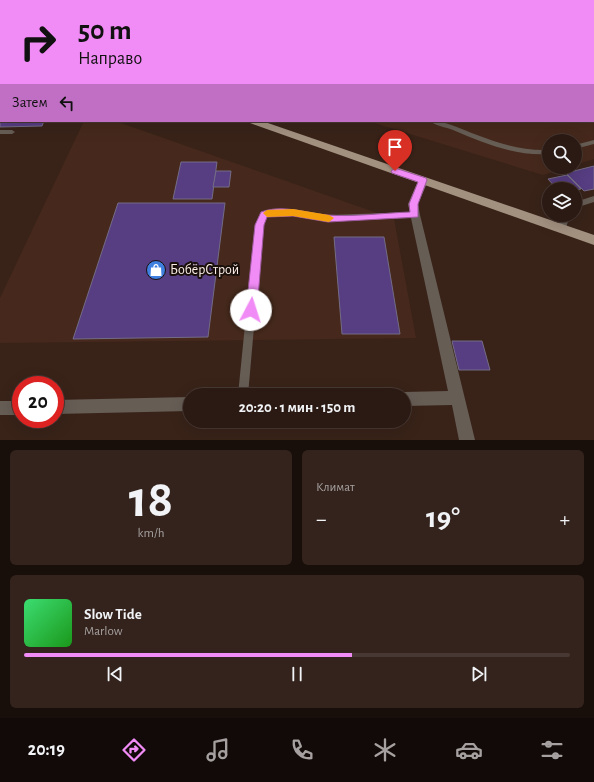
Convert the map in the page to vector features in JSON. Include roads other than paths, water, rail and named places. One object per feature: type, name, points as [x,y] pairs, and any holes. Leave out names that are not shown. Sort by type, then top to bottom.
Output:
[{"type":"main road","points":[[256,122],[594,240]]},
{"type":"street","points":[[423,180],[413,204],[467,440]]},
{"type":"street","points":[[411,399],[457,398]]},
{"type":"street","points":[[64,407],[183,404]]},
{"type":"street","points":[[0,408],[12,408]]},
{"type":"lane","points":[[436,122],[506,147],[533,153],[542,152]]},
{"type":"lane","points":[[0,132],[12,132]]},
{"type":"lane","points":[[582,145],[594,142]]},
{"type":"lane","points":[[582,203],[594,199]]},
{"type":"lane","points":[[244,388],[259,225],[264,215],[271,212],[293,212],[328,218],[415,215]]},
{"type":"lane","points":[[562,229],[564,222]]},
{"type":"place","name":"БобёрСтрой","points":[[156,270]]}]
